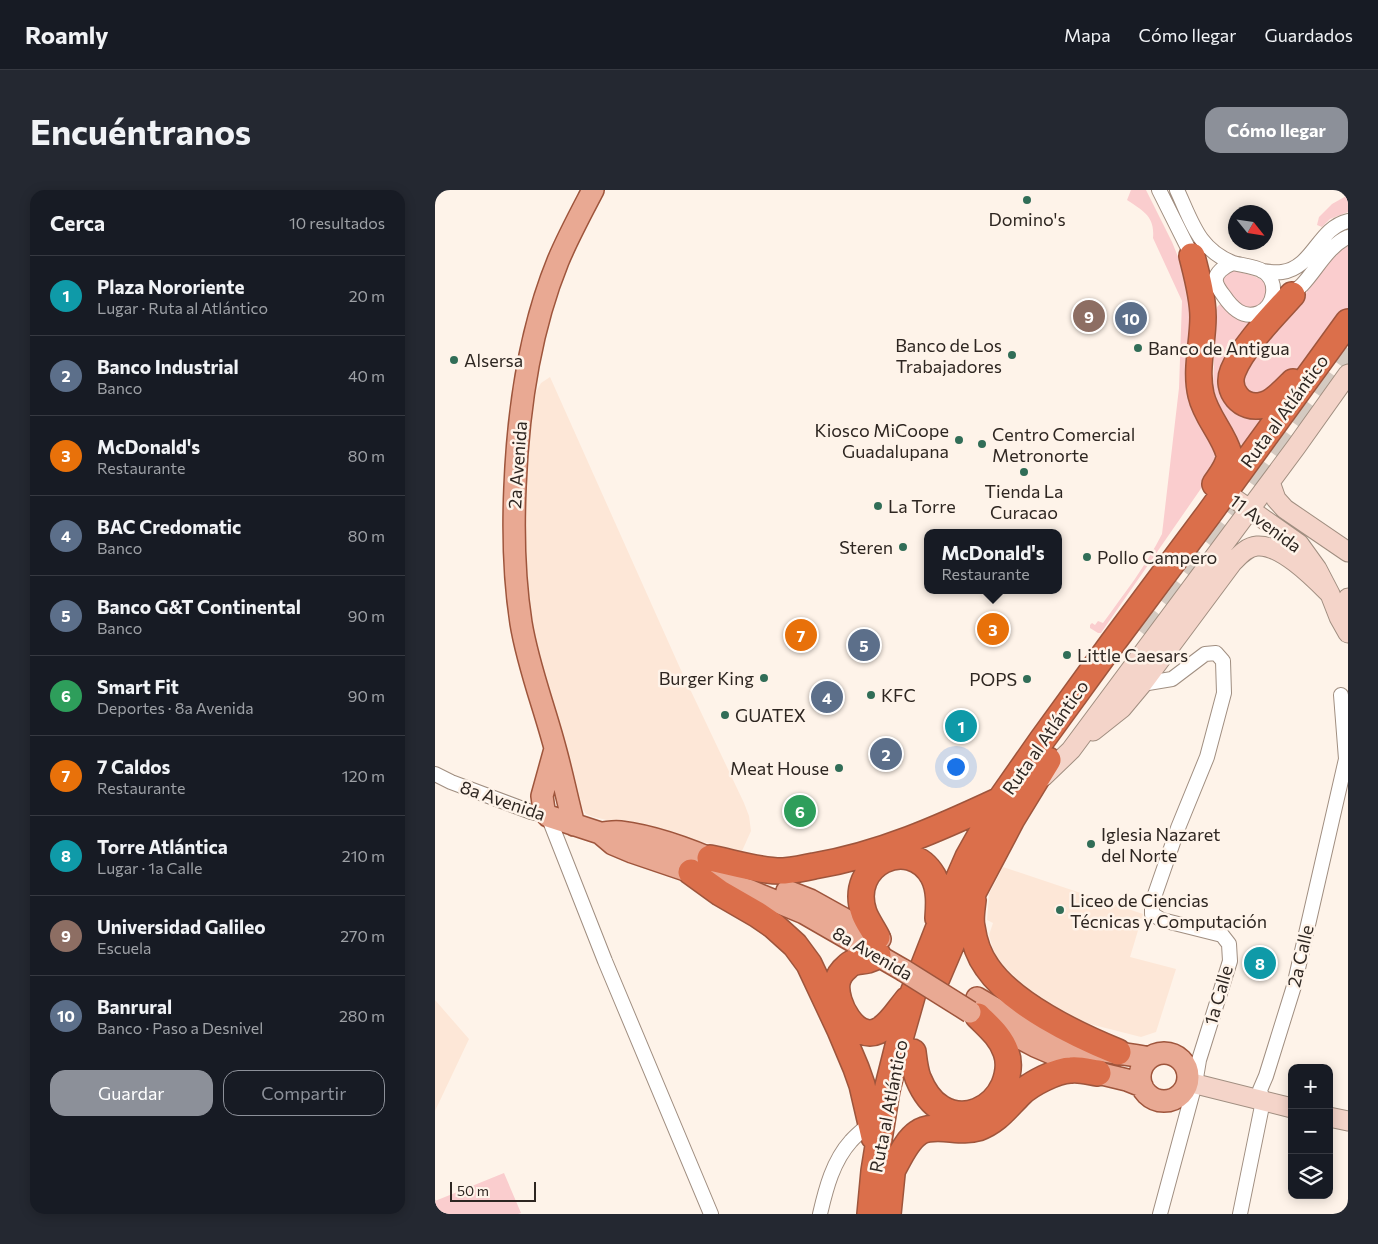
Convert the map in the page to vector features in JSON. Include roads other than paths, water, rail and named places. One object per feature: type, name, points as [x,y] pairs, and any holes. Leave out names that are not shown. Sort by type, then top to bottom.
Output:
[{"type":"highway","points":[[1192,256],[1199,284],[1203,316],[1200,358],[1201,394],[1230,458],[1211,491],[1208,515]]},
{"type":"highway","points":[[1203,316],[1216,282]]},
{"type":"highway","points":[[1274,308],[1232,372],[1230,385],[1234,394],[1242,402],[1253,406],[1264,405],[1278,396],[1327,351]]},
{"type":"highway","name":"Ruta al Atlántico","points":[[881,1200],[887,1090],[897,1046],[913,993],[968,857],[1000,800],[1348,322]]},
{"type":"highway","name":"Ruta al Atlántico","points":[[881,1200],[913,1052],[927,1003],[974,891],[995,849],[1045,763],[1141,632]]},
{"type":"highway","points":[[700,865],[783,871],[839,862],[870,854],[929,833],[1000,800]]},
{"type":"highway","points":[[913,993],[887,1024],[879,1031],[872,1033],[865,1033],[853,1024],[841,1008],[837,995],[837,983],[841,973],[849,965],[857,961],[867,960],[878,946],[864,913],[862,900],[862,886],[866,875],[873,866],[895,856],[915,860],[927,868],[934,877],[938,889],[938,930]]},
{"type":"highway","points":[[700,865],[720,893],[758,914],[787,937],[801,952],[816,978],[856,1068],[874,1136],[881,1200]]},
{"type":"highway","points":[[974,891],[971,926],[978,949],[992,974],[1009,991],[1048,1017],[1087,1039],[1118,1052]]},
{"type":"highway","points":[[913,1052],[917,1076],[925,1092],[940,1108],[950,1112],[965,1114],[983,1110],[1000,1093],[1007,1078],[1009,1064],[999,1037],[975,1009]]},
{"type":"highway","points":[[881,1200],[913,1137],[922,1130],[969,1130],[979,1127],[997,1119],[1022,1092],[1045,1077],[1071,1070],[1098,1073]]},
{"type":"main road","name":"2a Avenida","points":[[574,825],[555,748],[524,638],[514,559],[514,518],[516,466],[523,396],[538,321],[557,262],[593,190]]},
{"type":"main road","name":"Ruta al Atlántico","points":[[1027,793],[1071,750],[1348,374]]},
{"type":"main road","name":"11 Avenida","points":[[1270,482],[1277,500],[1285,509],[1348,552]]},
{"type":"main road","name":"11 Avenida","points":[[1225,492],[1299,544],[1339,596],[1339,617],[1348,633]]},
{"type":"main road","points":[[1071,750],[1121,708],[1142,684],[1231,563],[1243,551],[1255,546],[1265,547],[1278,552],[1302,567],[1339,596],[1348,606]]},
{"type":"main road","points":[[549,816],[544,810],[541,796],[555,748]]},
{"type":"main road","name":"8a Avenida","points":[[549,816],[600,833],[618,832],[655,840],[700,865],[810,900],[975,1009],[1035,1046],[1098,1073],[1127,1080],[1141,1086]]},
{"type":"main road","name":"8a Avenida","points":[[975,1009],[1072,1045],[1149,1058]]},
{"type":"main road","points":[[1163,1052],[1171,1053],[1183,1061],[1192,1083],[1173,1099],[1166,1101],[1158,1100],[1151,1098],[1141,1086],[1141,1070],[1144,1063],[1156,1054],[1163,1052]]},
{"type":"main road","points":[[1192,1083],[1288,1107]]},
{"type":"main road","points":[[1333,1118],[1348,1121]]},
{"type":"street","points":[[1159,190],[1192,256],[1216,282],[1232,307],[1241,313],[1250,315],[1274,308],[1305,281],[1335,245],[1348,237]]},
{"type":"street","points":[[1177,190],[1205,245],[1215,254],[1233,263],[1263,271],[1280,272],[1297,267],[1303,263],[1333,228],[1342,222],[1348,221]]},
{"type":"street","points":[[1216,282],[1220,271],[1233,263]]},
{"type":"street","points":[[1263,271],[1273,288],[1274,308]]},
{"type":"street","name":"1a Calle","points":[[1142,684],[1172,679],[1205,654],[1215,653],[1223,661],[1224,693],[1207,757],[1178,828],[1152,903],[1152,914],[1162,920],[1222,935],[1229,944],[1229,962],[1192,1083],[1160,1214]]},
{"type":"street","name":"2a Calle","points":[[1240,1214],[1263,1101],[1260,1090],[1267,1076],[1294,986],[1347,759],[1341,695]]},
{"type":"street","name":"8a Avenida","points":[[435,774],[451,782],[531,812],[549,816]]},
{"type":"street","points":[[549,816],[605,961],[711,1214]]},
{"type":"street","points":[[820,1214],[823,1198],[833,1169],[840,1156],[851,1141],[871,1122]]},
{"type":"tunnel","points":[[1141,632],[1209,544],[1348,348]]},
{"type":"place","name":"Domino's","points":[[1027,200]]},
{"type":"place","name":"Universidad Galileo","points":[[1089,316]]},
{"type":"place","name":"Banrural","points":[[1131,318]]},
{"type":"place","name":"Banco de Antigua","points":[[1138,348]]},
{"type":"place","name":"Banco de Los Trabajadores","points":[[1012,355]]},
{"type":"place","name":"Alsersa","points":[[454,360]]},
{"type":"place","name":"Kiosco MiCoope Guadalupana","points":[[959,440]]},
{"type":"place","name":"Centro Comercial Metronorte","points":[[982,444]]},
{"type":"place","name":"Tienda La Curacao","points":[[1024,472]]},
{"type":"place","name":"La Torre","points":[[878,506]]},
{"type":"place","name":"Steren","points":[[903,547]]},
{"type":"place","name":"Pollo Campero","points":[[1087,557]]},
{"type":"place","name":"McDonald's","points":[[993,629]]},
{"type":"place","name":"7 Caldos","points":[[801,635]]},
{"type":"place","name":"Banco G&T Continental","points":[[864,645]]},
{"type":"place","name":"Little Caesars","points":[[1067,655]]},
{"type":"place","name":"Burger King","points":[[764,678]]},
{"type":"place","name":"POPS","points":[[1027,679]]},
{"type":"place","name":"KFC","points":[[871,695]]},
{"type":"place","name":"BAC Credomatic","points":[[827,697]]},
{"type":"place","name":"GUATEX","points":[[725,715]]},
{"type":"place","name":"Plaza Nororiente","points":[[961,726]]},
{"type":"place","name":"Banco Industrial","points":[[886,754]]},
{"type":"place","name":"Meat House","points":[[839,768]]},
{"type":"place","name":"Smart Fit","points":[[800,811]]},
{"type":"place","name":"Iglesia Nazaret del Norte","points":[[1091,844]]},
{"type":"place","name":"Liceo de Ciencias Técnicas y Computación","points":[[1060,910]]},
{"type":"place","name":"Torre Atlántica","points":[[1260,963]]}]
